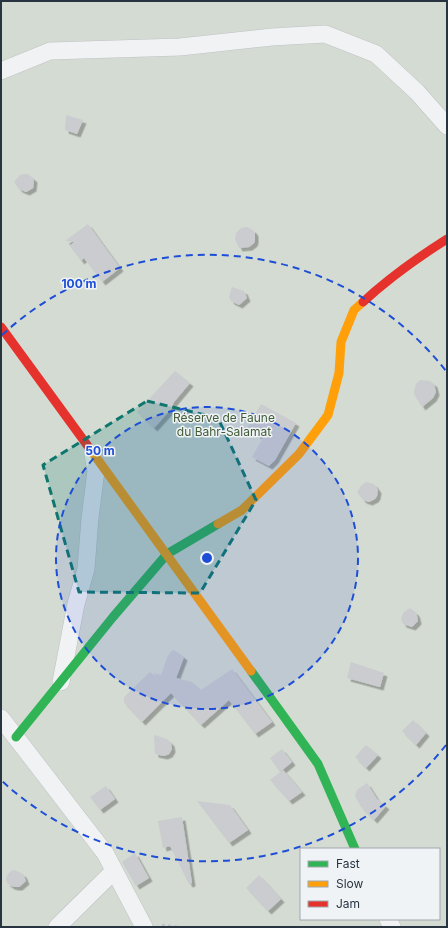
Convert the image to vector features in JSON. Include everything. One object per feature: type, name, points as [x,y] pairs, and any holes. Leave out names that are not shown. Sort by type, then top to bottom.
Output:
[{"type":"street","points":[[1,71],[50,51],[180,47],[272,37],[325,34],[376,54],[417,92],[447,126]]},
{"type":"street","points":[[16,737],[113,617],[167,554],[242,510],[299,454],[328,415],[339,373],[341,342],[354,310],[377,289],[414,260],[447,239]]},
{"type":"street","points":[[1,327],[318,764],[355,848]]},
{"type":"street","points":[[60,684],[76,604],[86,569],[90,518],[96,472],[93,453]]},
{"type":"street","points":[[1,718],[105,853],[144,927]]},
{"type":"street","points":[[57,927],[114,871]]},
{"type":"highlighted area","points":[[147,401],[218,418],[256,500],[200,593],[79,592],[43,465]]},
{"type":"green space","name":"Réserve de Faune du Bahr-Salamat","points":[[1,1],[447,1],[447,927],[1,927]]},
{"type":"building","points":[[66,115],[83,120],[77,134],[65,130]]},
{"type":"building","points":[[28,174],[34,179],[33,188],[26,192],[19,189],[14,182],[20,175]]},
{"type":"building","points":[[88,224],[120,268],[102,282],[84,258],[81,261],[70,246],[74,242],[65,241]]},
{"type":"building","points":[[247,227],[255,233],[254,243],[249,247],[239,248],[235,239],[236,233],[241,228]]},
{"type":"building","points":[[232,287],[244,291],[247,298],[239,305],[231,301],[229,297]]},
{"type":"building","points":[[175,371],[190,383],[174,402],[171,409],[154,428],[137,412]]},
{"type":"building","points":[[420,380],[430,381],[434,384],[436,392],[433,398],[422,407],[414,394],[416,384]]},
{"type":"building","points":[[261,404],[296,423],[275,460],[269,466],[252,457],[263,438],[247,429]]},
{"type":"building","points":[[366,482],[374,484],[378,490],[375,499],[369,502],[363,500],[357,492]]},
{"type":"building","points":[[410,608],[416,613],[418,621],[412,627],[403,624],[401,619],[404,612]]},
{"type":"building","points":[[173,650],[184,657],[176,678],[192,682],[201,690],[232,669],[272,722],[255,734],[229,700],[201,725],[171,693],[142,722],[124,703],[124,697],[150,672],[159,680],[153,673],[161,675],[168,655]]},
{"type":"building","points":[[351,662],[384,673],[380,687],[347,678]]},
{"type":"building","points":[[413,720],[426,733],[416,745],[402,731]]},
{"type":"building","points":[[154,735],[167,739],[171,743],[172,749],[169,754],[164,756],[155,754]]},
{"type":"building","points":[[366,745],[378,755],[366,768],[355,757]]},
{"type":"building","points":[[282,749],[292,762],[280,772],[270,758]]},
{"type":"building","points":[[283,770],[302,792],[289,801],[270,780]]},
{"type":"building","points":[[367,783],[377,799],[386,806],[374,820],[361,807],[355,796],[357,790]]},
{"type":"building","points":[[106,786],[115,799],[100,810],[90,797]]},
{"type":"building","points":[[197,801],[230,805],[248,830],[229,843]]},
{"type":"building","points":[[182,817],[192,883],[189,884],[170,846],[163,848],[158,821]]},
{"type":"building","points":[[135,853],[149,878],[136,886],[122,862]]},
{"type":"building","points":[[15,870],[23,874],[26,881],[19,887],[11,886],[7,883],[6,878],[8,874]]},
{"type":"building","points":[[259,875],[281,899],[268,911],[246,888]]},
{"type":"traffic: fast","points":[[16,737],[113,617],[167,554],[218,524]]},
{"type":"traffic: fast","points":[[251,671],[318,764],[355,848]]},
{"type":"traffic: slow","points":[[218,524],[242,510],[299,454],[328,415],[339,373],[341,342],[354,310],[363,302]]},
{"type":"traffic: slow","points":[[90,449],[251,671]]},
{"type":"traffic: jam","points":[[363,302],[425,253],[447,239]]},
{"type":"traffic: jam","points":[[1,327],[90,449]]}]
